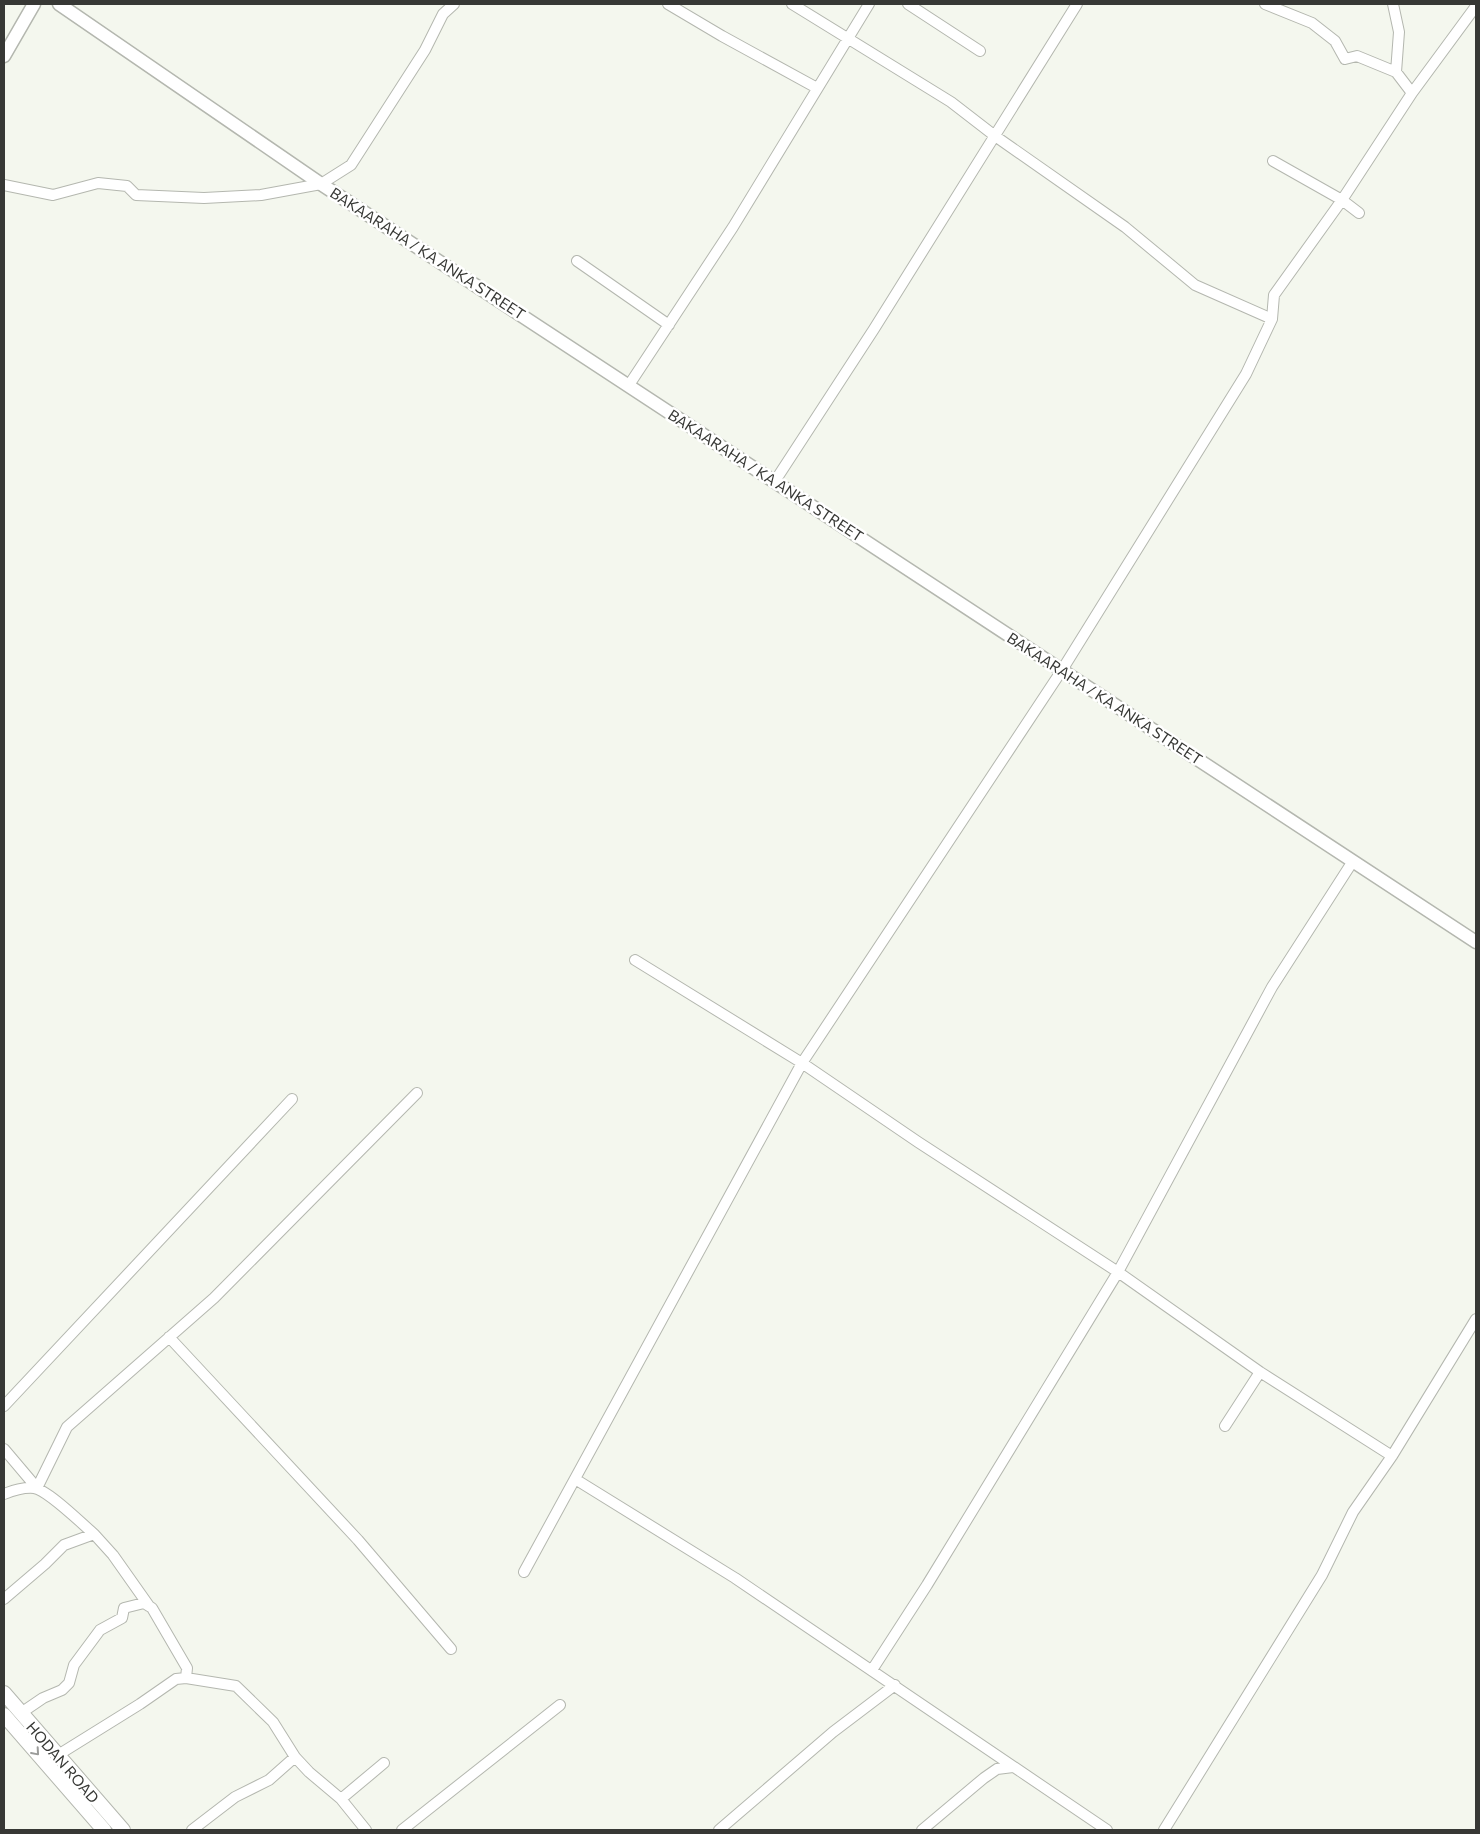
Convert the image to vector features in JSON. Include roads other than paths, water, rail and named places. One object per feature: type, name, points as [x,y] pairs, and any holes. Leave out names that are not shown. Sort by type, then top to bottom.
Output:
[{"type":"main road","name":"HODAN ROAD","points":[[4,1693],[123,1830]]},
{"type":"main road","name":"HODAN ROAD","points":[[4,1715],[104,1830]]},
{"type":"street","points":[[4,56],[34,4]]},
{"type":"street","name":"BAKAARAHA / KA ANKA STREET","points":[[59,4],[321,184],[1476,942]]},
{"type":"street","points":[[4,185],[53,195],[98,183],[127,186],[136,195],[204,198],[261,194],[321,184],[351,166],[425,50],[443,14],[454,4]]},
{"type":"street","points":[[668,4],[817,88]]},
{"type":"street","points":[[792,4],[951,102],[995,136],[1125,227],[1195,285],[1272,319]]},
{"type":"street","points":[[629,385],[733,227],[869,4]]},
{"type":"street","points":[[908,4],[980,51]]},
{"type":"street","points":[[775,481],[874,329],[1077,4]]},
{"type":"street","points":[[1265,4],[1312,23],[1335,41],[1345,59],[1357,56],[1396,72],[1412,92]]},
{"type":"street","points":[[1393,4],[1399,32],[1396,72]]},
{"type":"street","points":[[524,1572],[802,1063],[1062,670],[1246,374],[1272,319],[1274,295],[1342,200],[1412,92],[1476,6]]},
{"type":"street","points":[[1273,161],[1342,200],[1359,213]]},
{"type":"street","points":[[577,261],[668,324]]},
{"type":"street","points":[[872,1670],[927,1585],[1118,1272],[1272,987],[1353,861]]},
{"type":"street","points":[[635,960],[802,1063],[918,1142],[1118,1272],[1260,1372],[1392,1456]]},
{"type":"street","points":[[37,1488],[67,1427],[214,1298],[416,1094]]},
{"type":"street","points":[[4,1406],[292,1099]]},
{"type":"street","points":[[1164,1830],[1322,1575],[1353,1512],[1392,1456],[1476,1319]]},
{"type":"street","points":[[169,1338],[358,1540],[451,1648]]},
{"type":"street","points":[[1225,1426],[1260,1372]]},
{"type":"street","points":[[4,1449],[37,1488],[94,1534],[114,1555],[152,1608],[187,1668],[186,1678]]},
{"type":"street","points":[[575,1479],[735,1578],[1106,1830]]},
{"type":"street","points":[[4,1494],[21,1488],[37,1488]]},
{"type":"street","points":[[4,1599],[64,1545],[94,1534]]},
{"type":"street","points":[[21,1713],[43,1698],[62,1690],[69,1684],[74,1665],[100,1630],[122,1618],[124,1608],[144,1603],[149,1606]]},
{"type":"street","points":[[58,1755],[140,1704],[176,1679],[186,1678],[236,1686],[273,1722],[295,1757],[309,1772],[341,1799],[366,1830]]},
{"type":"street","points":[[720,1830],[833,1732],[895,1685]]},
{"type":"street","points":[[402,1830],[560,1705]]},
{"type":"street","points":[[192,1830],[235,1797],[269,1780],[295,1757]]},
{"type":"street","points":[[341,1799],[384,1762]]},
{"type":"street","points":[[922,1830],[984,1778],[998,1770],[1013,1767]]}]
